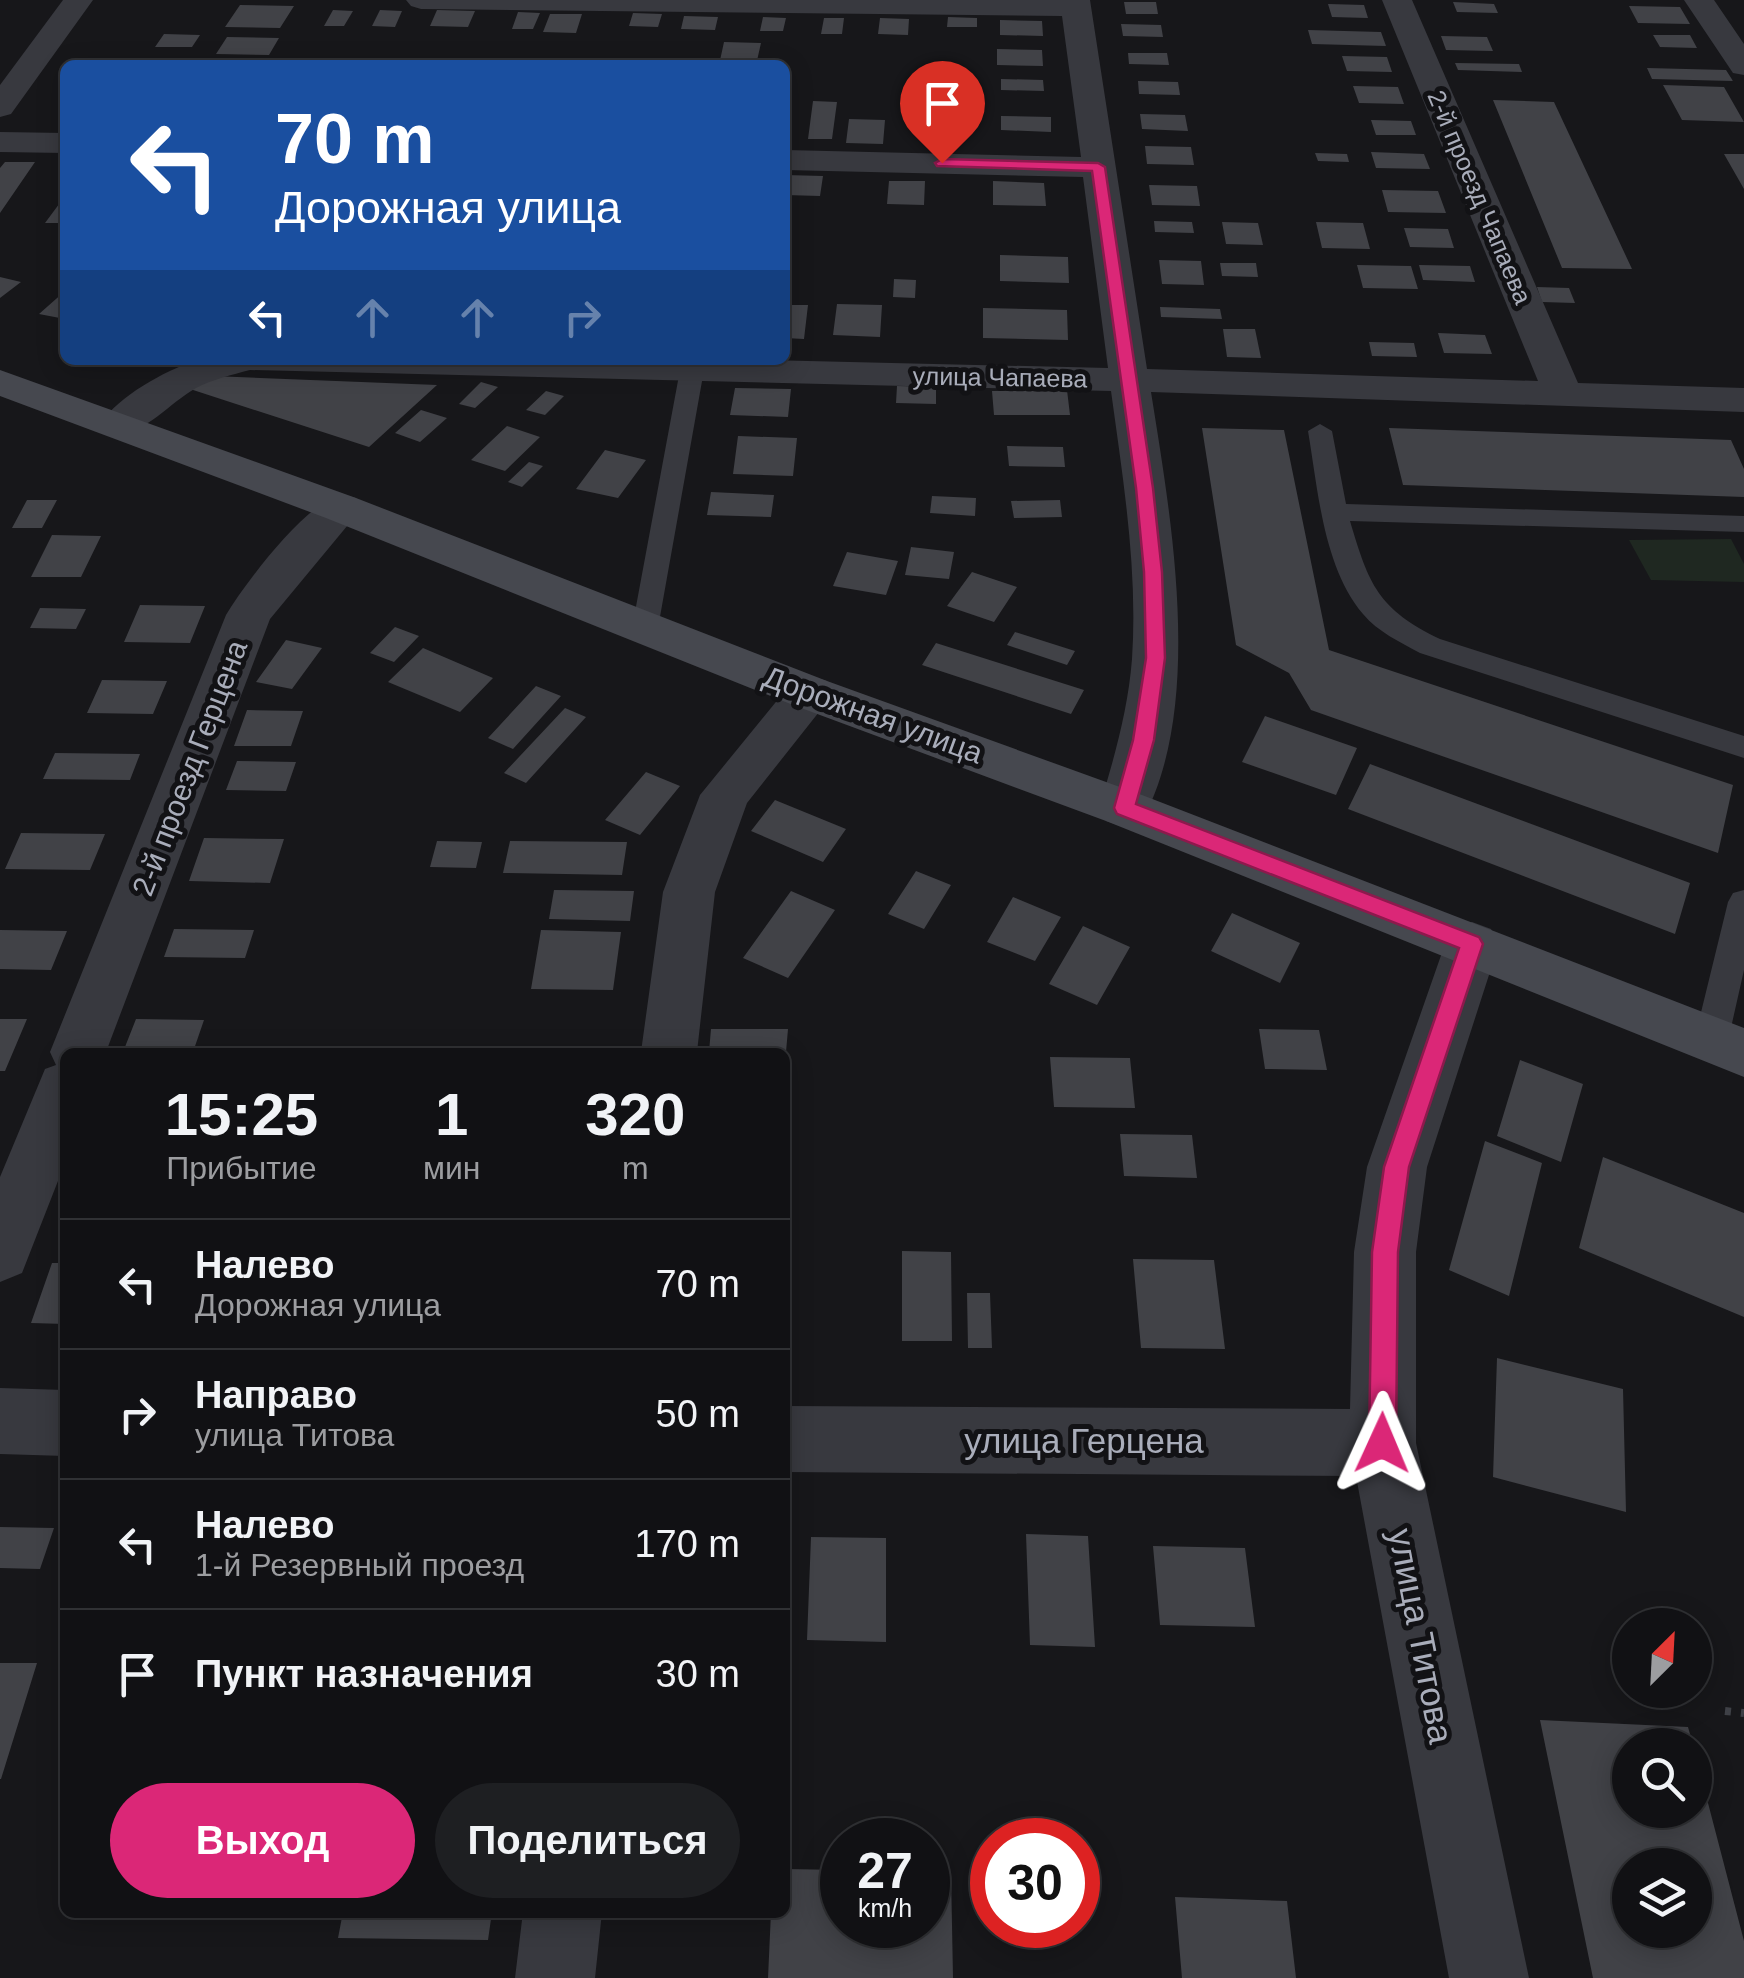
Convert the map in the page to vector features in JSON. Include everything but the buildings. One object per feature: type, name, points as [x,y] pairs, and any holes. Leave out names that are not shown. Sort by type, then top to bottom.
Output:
[{"type":"main road","name":"Дорожная улица","points":[[0,382],[341,508],[810,693],[1124,808],[1728,1047]]},
{"type":"street","points":[[3,98],[78,0]]},
{"type":"street","points":[[421,0],[1075,4],[1153,572],[1155,658],[1144,740],[1124,808]]},
{"type":"street","name":"2-й проезд Чапаева","points":[[1397,0],[1563,393]]},
{"type":"street","points":[[1699,0],[1744,66]]},
{"type":"street","points":[[0,142],[60,143]]},
{"type":"street","points":[[790,160],[1098,167]]},
{"type":"street","points":[[120,424],[164,390],[214,365]]},
{"type":"street","name":"улица Чапаева","points":[[474,365],[1129,380],[1744,400]]},
{"type":"street","name":"2-й проезд Герцена","points":[[80,1048],[249,615],[283,570],[341,508]]},
{"type":"street","points":[[670,1048],[690,892],[725,795],[810,693]]},
{"type":"street","name":"улица Титова","points":[[1472,944],[1397,1167],[1385,1252],[1382,1443],[1489,1978]]},
{"type":"street","points":[[0,1253],[60,1100]]},
{"type":"street","points":[[0,1421],[60,1423]]},
{"type":"street","name":"улица Герцена","points":[[790,1438],[1382,1443]]},
{"type":"street","points":[[555,1978],[561,1918]]},
{"type":"lane","points":[[645,628],[692,370]]},
{"type":"lane","points":[[1320,431],[1335,512],[1357,586],[1370,610],[1396,631],[1430,646],[1744,747]]},
{"type":"lane","points":[[1335,512],[1744,524]]},
{"type":"lane","points":[[1728,1047],[1744,902]]},
{"type":"path","points":[[1725,1711],[1744,1713]]},
{"type":"shaded area","points":[[1731,539],[1744,564],[1744,582],[1651,580],[1629,540]]},
{"type":"route","points":[[942,163],[1098,167],[1153,572],[1155,658],[1144,740],[1124,808],[1472,944],[1397,1167],[1385,1252],[1382,1443]]}]
